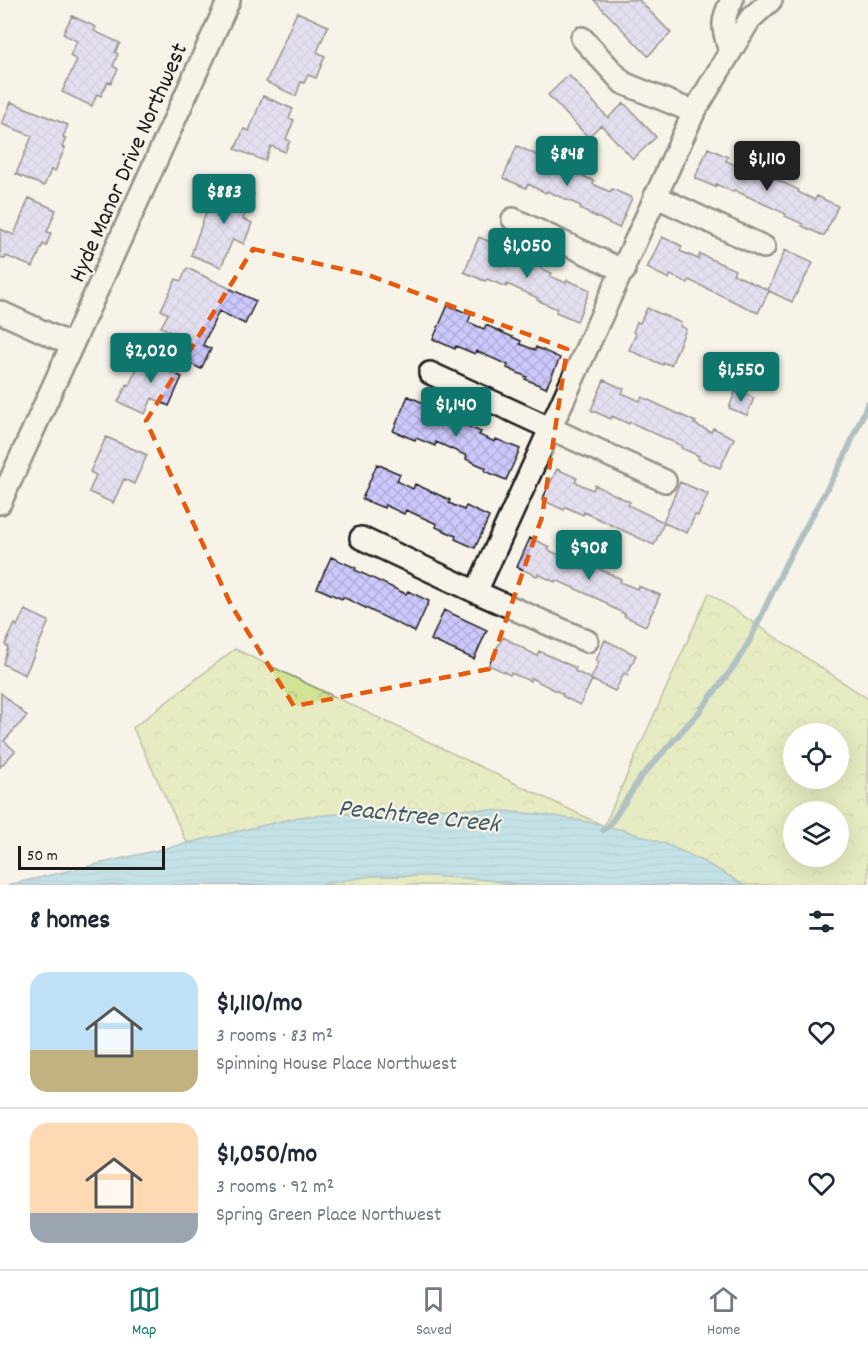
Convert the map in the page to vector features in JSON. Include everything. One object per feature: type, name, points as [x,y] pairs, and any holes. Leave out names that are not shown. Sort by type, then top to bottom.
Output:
[{"type":"street","name":"Hyde Manor Drive Northwest","points":[[0,503],[229,0]]},
{"type":"street","points":[[730,52],[722,27],[732,0]]},
{"type":"street","points":[[476,592],[624,271],[655,196],[694,112],[750,19],[771,0]]},
{"type":"street","points":[[582,38],[623,83],[694,112]]},
{"type":"street","points":[[655,196],[764,247]]},
{"type":"street","points":[[513,219],[624,271]]},
{"type":"street","points":[[0,312],[72,345]]},
{"type":"street","points":[[430,373],[665,481]]},
{"type":"street","points":[[361,538],[587,641]]},
{"type":"highlighted area","points":[[253,249],[368,275],[567,349],[542,517],[489,669],[294,706],[231,605],[146,421]]},
{"type":"green space","points":[[709,593],[868,699],[868,885],[207,885],[133,728],[235,649],[604,826]]},
{"type":"water","name":"Peachtree Creek","points":[[423,808],[531,813],[603,825],[637,834],[671,847],[714,867],[743,885],[521,885],[489,880],[430,876],[371,876],[318,885],[8,885],[299,817]]},
{"type":"building","points":[[594,0],[639,0],[671,33],[648,56]]},
{"type":"building","points":[[297,12],[328,26],[317,52],[325,56],[316,78],[308,75],[304,83],[301,82],[296,96],[266,82]]},
{"type":"building","points":[[72,16],[96,27],[94,31],[120,43],[115,52],[118,54],[113,66],[118,69],[101,96],[97,94],[92,106],[62,92],[77,60],[70,56],[77,41],[63,34]]},
{"type":"building","points":[[569,75],[608,118],[624,103],[656,137],[633,159],[601,125],[588,137],[548,95]]},
{"type":"building","points":[[263,96],[293,109],[289,118],[294,120],[286,139],[290,141],[285,152],[271,146],[265,161],[235,149],[244,129],[249,131]]},
{"type":"building","points":[[11,102],[68,125],[63,137],[66,138],[62,147],[65,148],[55,171],[51,170],[44,186],[16,174],[32,136],[2,124]]},
{"type":"building","points":[[517,146],[541,157],[540,161],[557,168],[559,165],[594,181],[593,184],[610,192],[612,189],[632,198],[619,228],[580,209],[581,206],[547,191],[546,193],[528,184],[526,188],[503,178]]},
{"type":"building","points":[[708,148],[728,157],[726,161],[744,169],[745,165],[815,200],[817,196],[838,206],[824,236],[802,226],[803,224],[785,216],[786,214],[734,190],[733,192],[716,184],[715,187],[695,178]]},
{"type":"building","points":[[227,182],[254,194],[243,219],[252,223],[244,244],[233,239],[221,267],[191,255],[206,212],[209,213],[216,197],[220,199]]},
{"type":"building","points":[[29,198],[56,210],[47,232],[51,233],[46,246],[43,244],[33,267],[6,256],[5,259],[0,257],[0,229],[14,235]]},
{"type":"building","points":[[479,237],[501,247],[498,255],[515,262],[517,258],[552,273],[550,276],[566,283],[567,280],[590,290],[577,321],[556,312],[557,309],[537,300],[538,298],[507,284],[506,287],[464,272]]},
{"type":"building","points":[[662,237],[682,246],[680,251],[698,259],[700,254],[735,270],[733,274],[768,290],[785,250],[813,263],[792,302],[769,291],[758,313],[689,280],[688,283],[670,275],[669,279],[647,268]]},
{"type":"building","points":[[187,268],[256,301],[245,324],[219,311],[203,345],[211,349],[201,369],[178,358],[187,340],[161,327],[168,314],[161,310],[176,279],[181,281]]},
{"type":"building","points":[[448,305],[471,315],[468,322],[484,329],[486,325],[521,341],[520,344],[535,350],[536,347],[560,358],[546,388],[525,379],[527,377],[507,368],[508,365],[476,351],[475,354],[456,346],[455,349],[433,339]]},
{"type":"building","points":[[647,308],[681,323],[680,326],[686,329],[671,365],[664,363],[663,365],[629,350],[636,334],[633,332],[637,322],[640,323]]},
{"type":"building","points":[[145,352],[173,365],[170,372],[182,377],[169,406],[152,398],[145,414],[118,402]]},
{"type":"building","points":[[604,380],[624,389],[622,393],[640,401],[642,397],[696,422],[694,424],[711,432],[713,428],[734,438],[720,468],[698,459],[699,456],[681,448],[682,446],[630,422],[629,424],[612,416],[611,419],[591,410]]},
{"type":"building","points":[[736,390],[754,398],[747,415],[729,408]]},
{"type":"building","points":[[408,396],[430,406],[427,414],[444,421],[446,417],[481,432],[479,435],[495,442],[496,439],[520,449],[506,480],[485,471],[486,468],[466,459],[467,456],[436,442],[435,446],[393,431]]},
{"type":"building","points":[[106,437],[147,455],[134,484],[124,479],[113,503],[89,492],[96,475],[90,472]]},
{"type":"building","points":[[377,464],[400,474],[397,481],[413,489],[415,484],[450,500],[449,503],[464,510],[466,506],[489,517],[475,548],[436,527],[437,524],[406,510],[404,514],[385,505],[384,508],[362,499]]},
{"type":"building","points":[[557,469],[577,478],[575,482],[593,490],[595,485],[663,522],[680,482],[708,494],[687,533],[664,523],[654,545],[584,512],[583,515],[566,507],[564,510],[542,500]]},
{"type":"building","points":[[530,538],[550,547],[548,550],[566,558],[567,554],[621,579],[620,582],[660,595],[646,626],[624,616],[625,614],[607,603],[556,580],[555,582],[538,574],[537,576],[517,567]]},
{"type":"building","points":[[331,557],[406,594],[408,591],[429,601],[415,632],[343,597],[342,599],[317,588]]},
{"type":"building","points":[[25,610],[49,621],[25,675],[3,664],[8,647],[5,645]]},
{"type":"building","points":[[444,610],[487,630],[474,659],[431,640]]},
{"type":"building","points":[[503,637],[537,656],[539,651],[576,668],[575,671],[591,679],[605,640],[636,655],[627,675],[624,673],[615,691],[592,680],[580,705],[531,678],[530,681],[511,673],[510,675],[489,665]]},
{"type":"building","points":[[1,693],[27,716],[4,741],[15,751],[0,767]]},
{"type":"waterway","points":[[603,830],[609,826],[641,777],[699,712],[735,665],[750,640],[787,561],[844,458],[868,403]]}]
